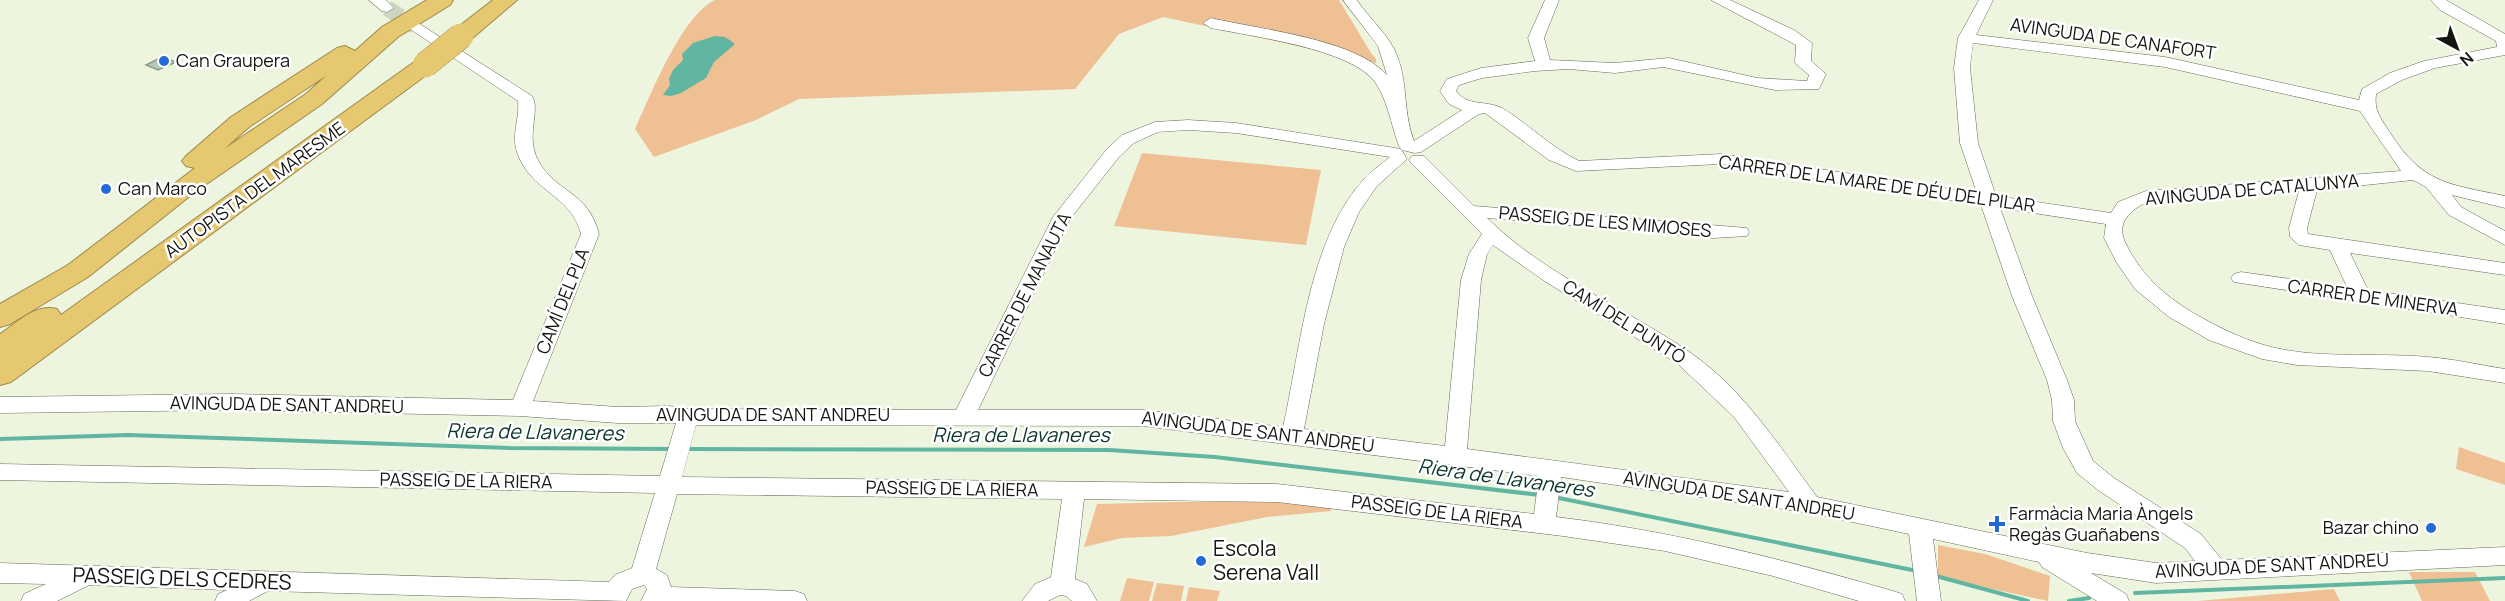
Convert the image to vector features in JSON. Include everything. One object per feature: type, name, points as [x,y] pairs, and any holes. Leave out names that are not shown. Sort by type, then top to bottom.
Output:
[{"type":"highway","points":[[0,310],[79,263],[124,226],[240,122],[362,42],[416,0]]},
{"type":"highway","points":[[0,316],[78,271],[186,186],[314,99],[390,32],[442,0]]},
{"type":"highway","name":"AUTOPISTA DEL MARESME","points":[[453,33],[482,0]]},
{"type":"highway","name":"AUTOPISTA DEL MARESME","points":[[0,374],[453,33],[506,0]]},
{"type":"highway","name":"AUTOPISTA DEL MARESME","points":[[0,349],[419,60]]},
{"type":"street","points":[[1350,0],[1389,53],[1396,75],[1397,109],[1407,153]]},
{"type":"street","points":[[1552,0],[1536,38],[1544,66],[1584,65],[1623,68],[1639,63],[1669,63],[1756,84],[1793,88],[1813,86],[1818,74],[1803,63],[1804,43],[1789,33],[1718,0]]},
{"type":"street","points":[[1986,0],[1966,38],[1962,68],[1969,143],[1986,198],[2022,296],[2057,380],[2063,400],[2064,421],[2074,448],[2085,467],[2106,484],[2193,541],[2215,569]]},
{"type":"street","points":[[2438,0],[2445,7],[2503,39],[2505,49],[2494,54],[2447,60],[2378,84],[2368,92],[2366,107],[2400,157],[2456,211],[2505,239]]},
{"type":"street","points":[[1211,23],[1347,55],[1378,74],[1397,109]]},
{"type":"street","name":"CAMÍ DEL PLA","points":[[415,26],[526,99],[528,108],[523,132],[524,148],[530,163],[537,173],[581,208],[588,220],[590,234],[520,408]]},
{"type":"street","name":"AVINGUDA DE CANAFORT","points":[[1966,38],[2165,63],[2366,107]]},
{"type":"street","name":"CARRER DE LA MARE DE DÉU DEL PILAR","points":[[1544,66],[1479,74],[1453,82],[1448,91],[1455,101],[1475,109],[1488,108],[1498,113],[1555,156],[1576,166],[1720,159],[1986,198],[2116,220]]},
{"type":"street","points":[[1292,435],[1321,290],[1334,245],[1354,206],[1382,172],[1475,109]]},
{"type":"street","name":"CARRER DE MANAUTA","points":[[964,416],[1062,217],[1113,153],[1128,139],[1155,127],[1188,125],[1236,128],[1407,153]]},
{"type":"street","name":"CAMÍ DEL PUNTÓ","points":[[1407,153],[1492,233],[1553,278],[1685,359],[1742,412],[1810,504]]},
{"type":"street","points":[[2422,178],[2455,190],[2505,202]]},
{"type":"street","name":"AVINGUDA DE CATALUNYA","points":[[2116,220],[2124,206],[2145,195],[2422,178]]},
{"type":"street","points":[[2309,185],[2298,228],[2299,237],[2306,241],[2505,269]]},
{"type":"street","name":"PASSEIG DE LES MIMOSES","points":[[1471,212],[1713,232],[1740,232]]},
{"type":"street","points":[[2116,220],[2113,238],[2126,263],[2142,285],[2176,312],[2216,335],[2262,352],[2297,358],[2428,364],[2505,376]]},
{"type":"street","points":[[1455,456],[1471,280],[1478,254],[1492,233]]},
{"type":"street","points":[[2338,247],[2361,296]]},
{"type":"street","name":"CARRER DE MINERVA","points":[[2241,278],[2505,317]]},
{"type":"street","name":"AVINGUDA DE SANT ANDREU","points":[[0,405],[230,402],[520,408],[618,415],[669,414],[688,417],[1143,418],[1548,467],[1810,504],[1920,529],[2157,573],[2505,556]]},
{"type":"street","points":[[642,575],[688,417]]},
{"type":"street","points":[[1544,525],[1550,476],[1548,467]]},
{"type":"street","name":"PASSEIG DE LA RIERA","points":[[0,472],[668,485],[1277,493],[1544,525],[1686,547],[1773,566],[1893,601]]},
{"type":"street","points":[[1062,584],[1074,491]]},
{"type":"street","points":[[1920,529],[1929,601]]},
{"type":"street","points":[[2037,552],[2117,601]]},
{"type":"street","name":"PASSEIG DELS CEDRES","points":[[0,573],[442,588],[614,597]]},
{"type":"street","points":[[614,597],[626,581],[642,575],[654,577],[658,582],[660,589],[655,599],[795,601]]},
{"type":"street","points":[[42,599],[85,576]]},
{"type":"street","points":[[228,601],[264,582]]},
{"type":"street","points":[[1034,601],[1045,589],[1062,584],[1079,591],[1085,601]]},
{"type":"street","points":[[420,601],[442,588]]},
{"type":"shaded area","points":[[715,0],[1339,0],[1376,59],[1376,63],[1163,17],[1119,34],[1075,89],[799,99],[756,120],[654,157],[635,129],[658,77],[679,39],[702,9]]},
{"type":"shaded area","points":[[1142,153],[1321,170],[1306,245],[1114,226]]},
{"type":"shaded area","points":[[2459,447],[2505,463],[2505,485],[2456,469]]},
{"type":"shaded area","points":[[1271,502],[1332,507],[1331,511],[1267,517],[1171,536],[1122,538],[1084,547],[1097,504]]},
{"type":"shaded area","points":[[1938,545],[1985,554],[2050,576],[2048,601],[1938,577]]},
{"type":"shaded area","points":[[2409,572],[2475,572],[2490,601],[2422,601]]},
{"type":"shaded area","points":[[1127,578],[1154,582],[1149,601],[1120,601]]},
{"type":"shaded area","points":[[1157,583],[1184,586],[1181,601],[1152,601]]},
{"type":"shaded area","points":[[1189,587],[1220,591],[1217,601],[1186,601]]},
{"type":"shaded area","points":[[2334,589],[2340,601],[2198,601]]},
{"type":"water","points":[[715,36],[725,37],[734,45],[714,62],[706,78],[681,93],[671,96],[663,95],[670,85],[669,79],[673,70],[683,60],[682,54],[693,43]]},
{"type":"building","name":"Can Graupera","points":[[162,57],[176,62],[158,70],[146,65]]},
{"type":"waterway","name":"Riera de Llavaneres","points":[[0,439],[128,435],[510,448],[673,449]]},
{"type":"waterway","name":"Riera de Llavaneres","points":[[686,449],[1109,450],[1215,457],[1540,495]]},
{"type":"waterway","name":"Riera de Llavaneres","points":[[1554,497],[1917,571]]},
{"type":"waterway","name":"Riera de Llavaneres","points":[[1936,576],[2028,601]]},
{"type":"waterway","points":[[2135,593],[2505,578]]},
{"type":"waterway","points":[[2069,601],[2089,598]]},
{"type":"tunnel","points":[[387,8],[415,26]]},
{"type":"place","name":"Can Graupera","points":[[164,61]]},
{"type":"place","name":"Can Marco","points":[[106,189]]},
{"type":"place","name":"Farmàcia Maria Àngels Regàs Guañabens","points":[[1997,524]]},
{"type":"place","name":"Bazar chino","points":[[2431,528]]},
{"type":"place","name":"Escola Serena Vall","points":[[1201,561]]}]
